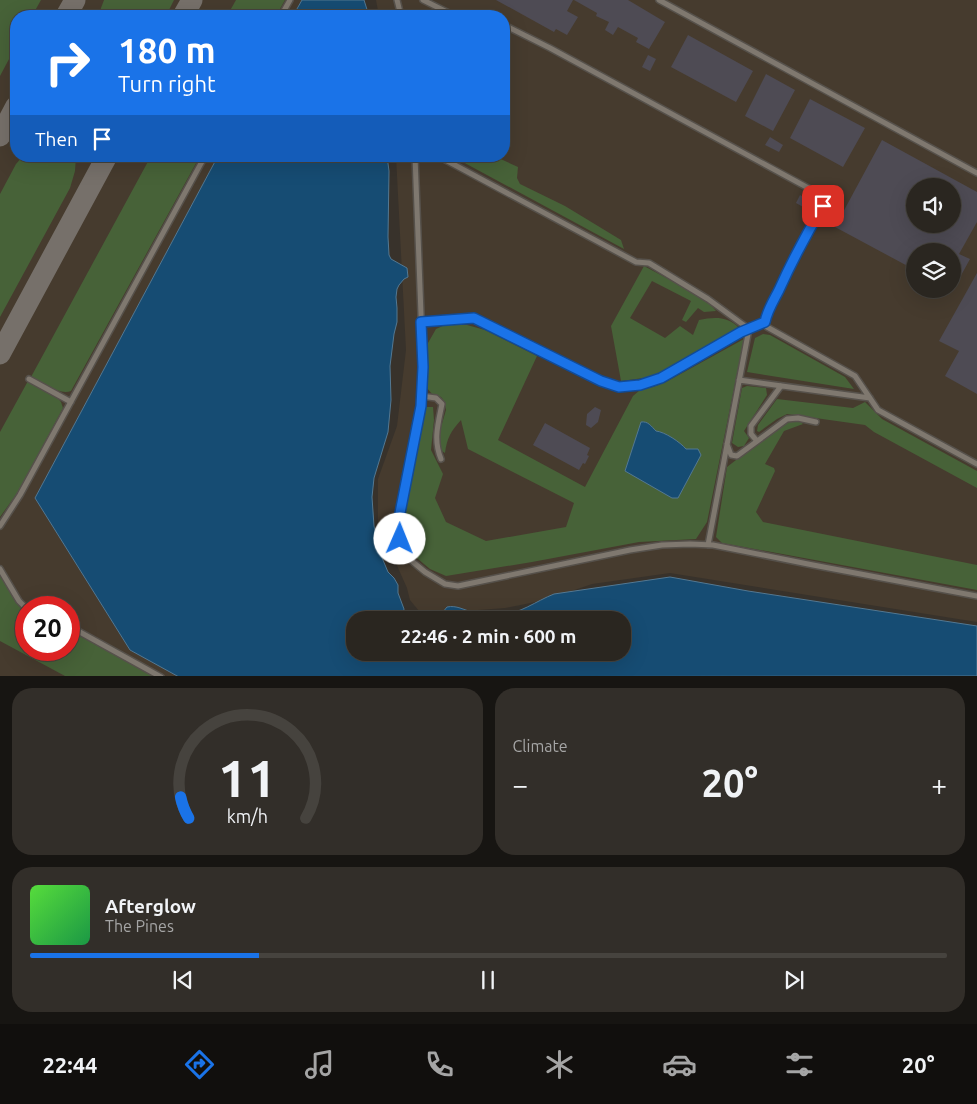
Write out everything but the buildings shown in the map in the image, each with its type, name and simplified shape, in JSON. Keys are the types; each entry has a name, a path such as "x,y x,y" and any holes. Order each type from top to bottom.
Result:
{"lane":[{"path":"423,0 444,10"},
{"path":"658,0 977,172"},
{"path":"510,28 823,196 823,206 806,235 766,316 765,322 767,327 855,376 878,410 977,464"},
{"path":"0,526 20,495 202,162"},
{"path":"415,162 423,367 421,406 399,518 400,539 404,549 413,562 425,572 446,584 458,586 630,550 662,545 690,544 708,545 977,596"},
{"path":"449,162 636,262 649,263 708,299 749,329"},
{"path":"421,322 474,318 601,381 619,387 640,385 661,378 741,332 765,322"},
{"path":"708,545 749,329"},
{"path":"29,379 71,402"},
{"path":"739,380 870,398"},
{"path":"758,441 751,434 751,426 780,386"},
{"path":"421,396 436,398 442,404 436,437 441,460"},
{"path":"727,443 731,456 738,456 787,419 798,418 816,422"},
{"path":"0,569 16,596"},
{"path":"80,632 161,676"}],"shaded area":[{"path":"0,0 302,0 296,10 10,10 10,162 215,162 35,498 130,650 179,676 0,676"},
{"path":"376,0 977,0 977,622 670,573 592,584 545,600 505,608 465,611 419,611 410,600 407,588 378,523 378,479 397,426 406,350 396,162 510,162 510,10 378,10"}],"green space":[{"path":"0,0 41,0 35,10 10,10 10,57 0,76"},
{"path":"104,0 174,0 169,10 100,10"},
{"path":"236,0 285,0 279,10 230,10"},
{"path":"18,162 76,162 70,188 0,317 0,194"},
{"path":"148,162 197,162 71,391 62,392 56,390 31,377"},
{"path":"462,162 507,162 518,167 517,178 520,184 565,206 621,240 624,249"},
{"path":"644,266 706,299 716,311 704,312 698,308 686,322 682,320 691,301 652,281 630,318 665,338 680,326 693,335 699,320 705,319 725,319 739,328 674,366 651,377 621,381 611,326"},
{"path":"445,325 467,325 485,330 537,356 498,440 585,487 633,396 640,390 666,382 744,339 707,522 696,539 639,542 446,576 430,569 412,554 405,536 403,518 426,407 433,407 434,420 431,450 443,474 435,498 446,522 486,541 566,527 574,503 468,449 461,420 450,435 445,453 440,450 441,427 446,410 441,397 432,394 427,388 428,343 436,329"},
{"path":"763,334 770,335 845,377 854,389 747,372 755,338"},
{"path":"28,381 57,397 63,408 18,492 0,517 0,432"},
{"path":"747,386 766,388 767,395 744,431 749,438 744,446 738,447 732,443 742,388"},
{"path":"777,399 853,408 865,402 882,419 977,471 977,488 874,432 865,425 787,414 759,432 757,431 758,425"},
{"path":"800,421 803,424 784,431 765,464 774,468 775,471 756,512 763,522 977,565 977,590 722,543 716,537 727,467 785,422"},
{"path":"0,576 15,598 15,649 0,641"},
{"path":"80,636 154,676 65,676 37,661 80,661"}],"water":[{"path":"302,0 364,0 367,10 296,10"},
{"path":"215,162 388,162 389,255 391,259 407,268 408,277 404,279 397,289 397,322 390,366 391,400 388,432 374,478 372,497 374,526 380,553 388,572 398,585 398,593 404,609 404,611 346,611 346,661 631,661 631,611 518,611 554,594 670,577 748,591 977,626 977,676 177,676 130,650 35,498"},
{"path":"641,422 648,423 656,431 664,433 686,449 698,449 701,455 678,498 672,498 625,471"},
{"path":"447,607 457,607 469,611 444,611"}],"taxiway":[{"path":"69,10 75,0"},
{"path":"186,10 192,0"},
{"path":"0,136 10,117"},
{"path":"0,354 104,162"}],"route":[{"path":"400,539 399,518 421,406 423,367 421,322 474,318 601,381 619,387 640,385 661,378 741,332 765,322 782,282 823,206"}]}
